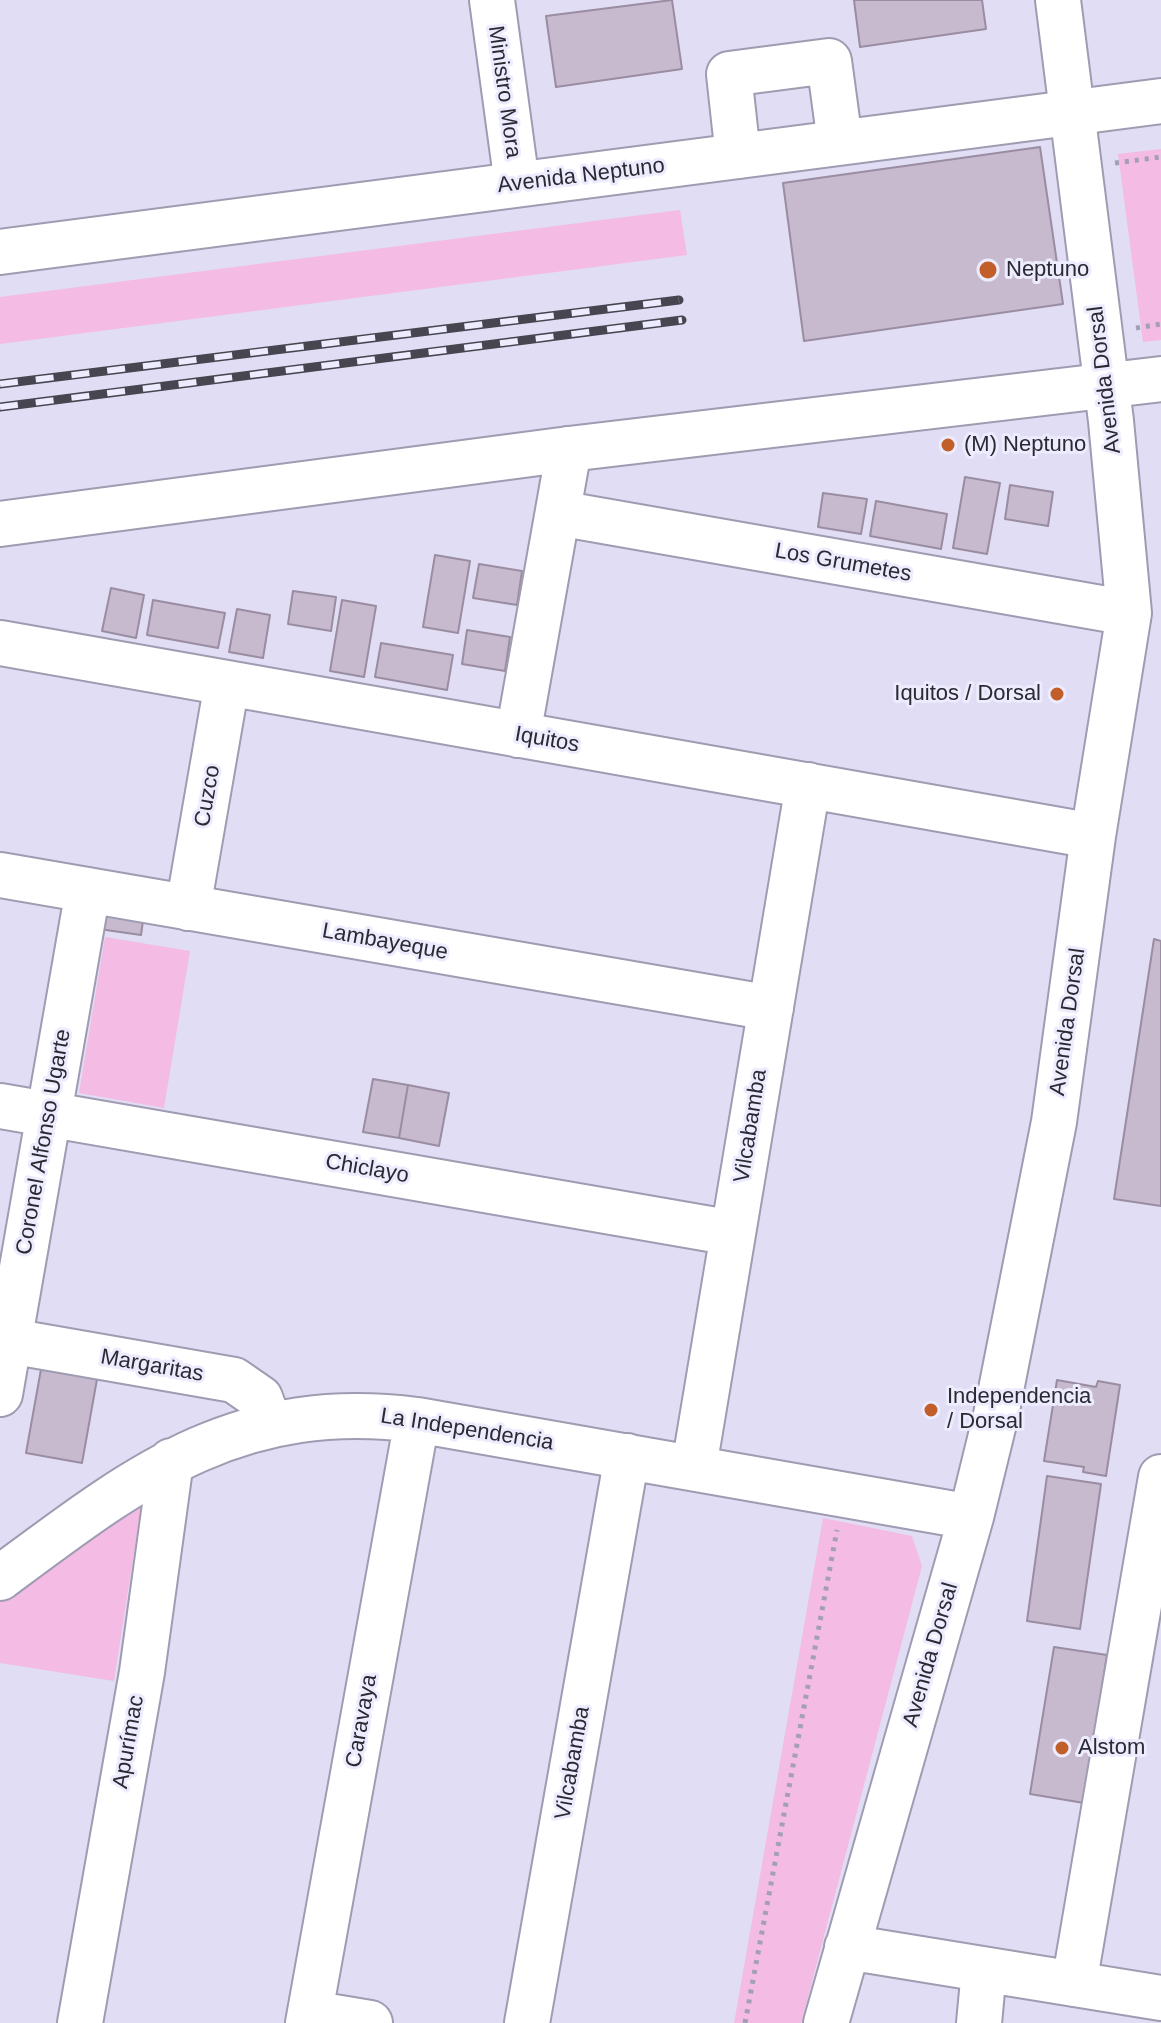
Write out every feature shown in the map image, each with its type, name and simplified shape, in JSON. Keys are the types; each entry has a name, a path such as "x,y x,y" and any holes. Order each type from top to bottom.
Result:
{"street":[{"name":"Ministro Mora","path":"492,0 517,184"},
{"name":"Avenida Dorsal","path":"837,2021 847,1947 971,1517 996,1415 1054,1122 1093,836 1129,613 1106,385 1058,0"},
{"path":"738,156 729,74 743,72 829,61 840,142"},
{"name":"Avenida Neptuno","path":"0,252 1161,101"},
{"path":"0,524 569,449 1161,379"},
{"path":"518,735 569,449"},
{"name":"Los Grumetes","path":"558,513 1129,613"},
{"name":"Iquitos","path":"0,643 1093,836"},
{"name":"Cuzco","path":"188,908 227,683"},
{"name":"Vilcabamba","path":"694,1467 808,785"},
{"name":"Lambayeque","path":"0,875 771,1008"},
{"name":"Coronel Alfonso Ugarte","path":"3,1372 88,890"},
{"name":"Chiclayo","path":"0,1106 733,1233"},
{"name":"Margaritas","path":"3,1372 234,1380 260,1398 270,1425"},
{"name":"La Independencia","path":"0,1578 91,1508 171,1461 270,1425 350,1414 417,1420 971,1517"},
{"name":"Caravaya","path":"309,2018 417,1420"},
{"name":"Vilcabamba","path":"527,2023 627,1456"},
{"name":"Apurímac","path":"80,2023 142,1672 171,1461"},
{"path":"1074,1984 1161,1477"},
{"path":"847,1947 1161,1998"},
{"path":"979,2023 984,1970"},
{"path":"309,2018 370,2023"}],"path":[{"path":"745,2023 844,1493"}],"shaded area":[{"path":"1161,149 1161,340 1143,342 1118,154"},
{"path":"680,210 687,255 0,344 0,297"},
{"path":"105,937 190,951 164,1108 79,1093"},
{"path":"143,1494 114,1681 0,1663 0,1598"},
{"path":"823,1518 912,1536 922,1566 801,2023 734,2023"}],"building":[{"path":"672,0 682,69 556,87 546,16"},
{"path":"854,0 982,0 986,29 860,47"},
{"path":"1040,147 1063,304 804,341 783,183"},
{"path":"965,477 1000,483 987,554 953,548"},
{"path":"1010,485 1053,492 1048,526 1005,519"},
{"path":"823,493 867,499 861,534 818,527"},
{"path":"876,501 947,514 941,549 870,536"},
{"path":"435,555 470,561 458,633 423,627"},
{"path":"479,564 522,571 517,605 473,598"},
{"path":"111,588 144,595 136,638 102,631"},
{"path":"293,591 336,597 331,631 288,624"},
{"path":"153,600 225,613 218,648 147,635"},
{"path":"342,600 376,606 364,677 330,671"},
{"path":"237,609 270,615 263,658 229,652"},
{"path":"467,630 510,637 505,671 462,664"},
{"path":"381,643 453,655 447,690 375,677"},
{"path":"101,908 144,914 141,935 99,929"},
{"path":"1154,939 1161,941 1161,1206 1114,1199"},
{"path":"373,1079 408,1085 399,1138 363,1132"},
{"path":"408,1085 449,1093 439,1146 399,1138"},
{"path":"43,1358 99,1368 82,1463 26,1453"},
{"path":"1057,1380 1096,1387 1098,1381 1120,1385 1106,1476 1083,1472 1084,1467 1044,1461"},
{"path":"1047,1476 1101,1484 1080,1629 1027,1621"},
{"path":"1054,1647 1107,1655 1084,1803 1030,1794"}],"railway":[{"path":"0,384 679,300"},
{"path":"0,407 682,320"}],"place":[{"name":"Neptuno","path":"988,270"},
{"name":"(M) Neptuno","path":"948,445"},
{"name":"Iquitos / Dorsal","path":"1057,694"},
{"name":"Independencia / Dorsal","path":"931,1410"},
{"name":"Alstom","path":"1062,1748"}]}
